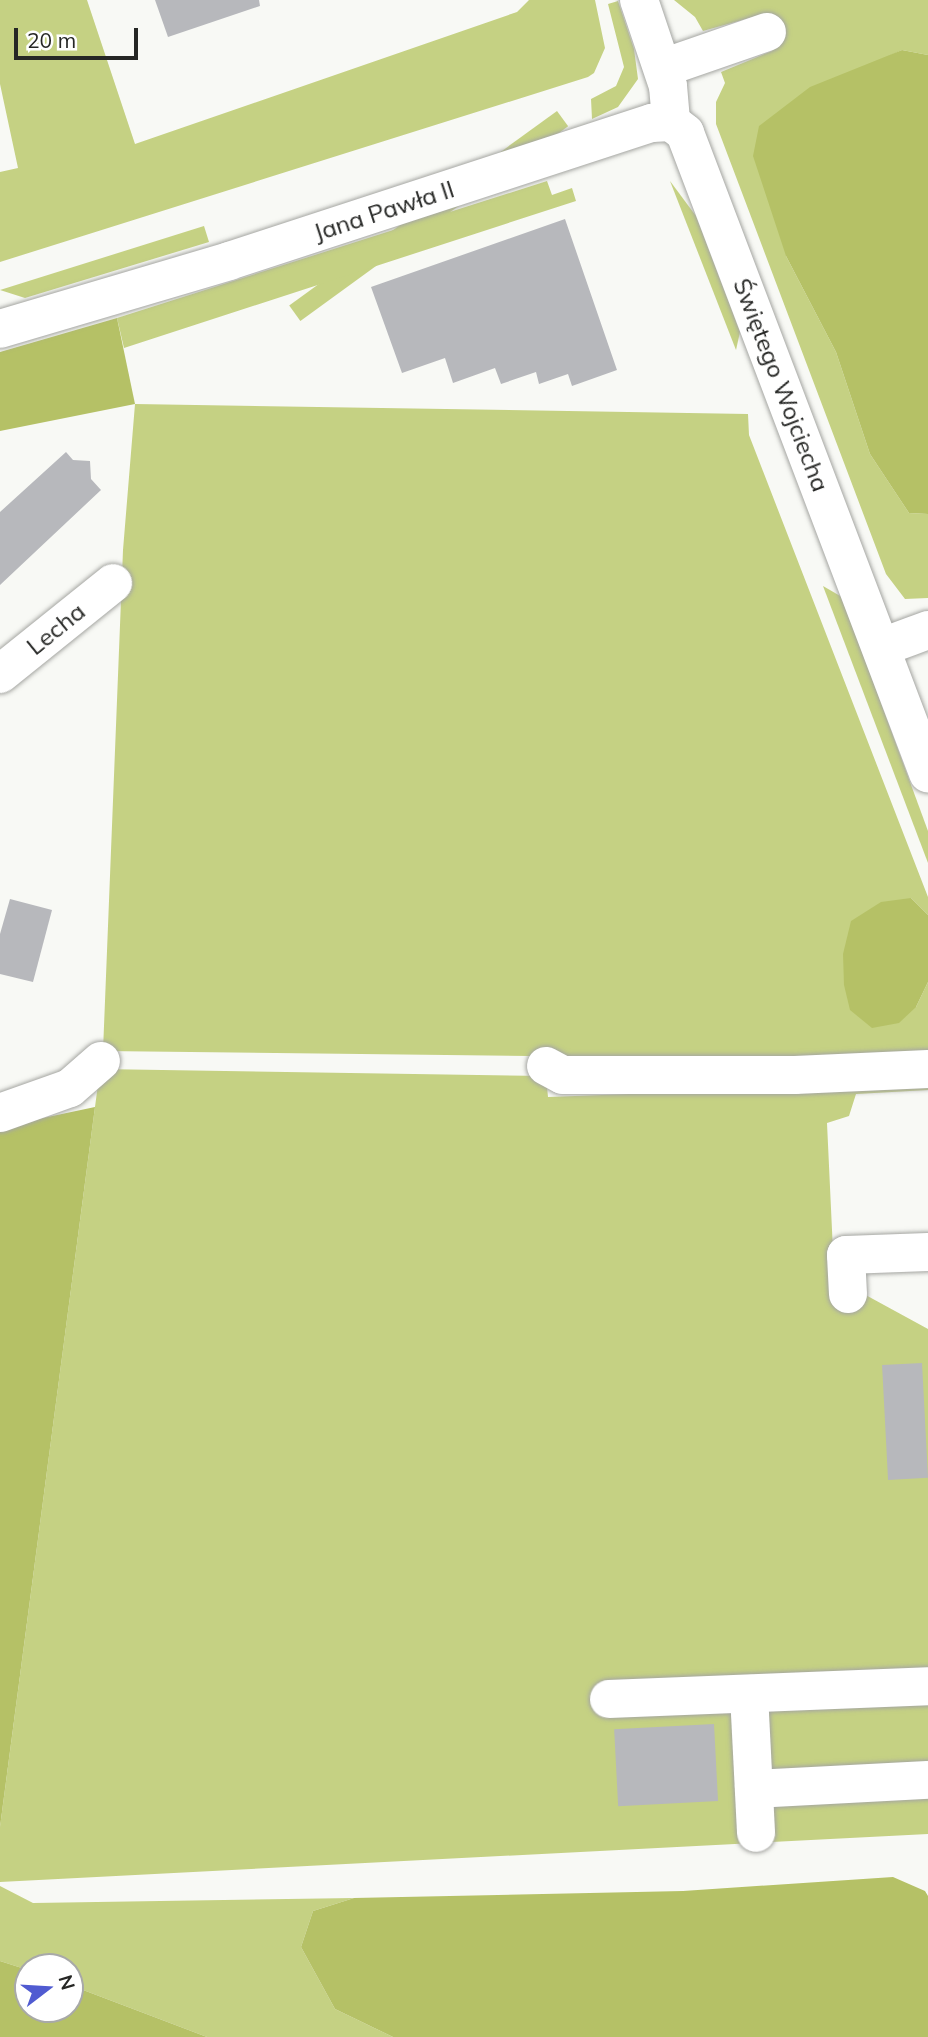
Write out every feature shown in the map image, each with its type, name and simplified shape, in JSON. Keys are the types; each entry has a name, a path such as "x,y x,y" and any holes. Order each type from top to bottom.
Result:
{"street":[{"name":"Świętego Wojciecha","path":"639,0 663,68 671,122 685,133 928,773"},
{"path":"663,68 767,32"},
{"name":"Jana Pawła II","path":"0,329 97,301 652,122 671,122"},
{"name":"Lecha","path":"0,674 113,583"},
{"path":"882,646 928,631"},
{"path":"0,1113 70,1088 101,1061"},
{"path":"546,1066 563,1075 795,1075 928,1069"},
{"path":"848,1294 846,1255 928,1252"},
{"path":"610,1699 928,1686"},
{"path":"749,1694 756,1833"},
{"path":"754,1789 928,1780"}],"green space":[{"path":"0,0 87,0 135,144 517,12 529,0 595,0 605,48 594,73 588,77 0,262 0,172 18,168 0,84"},
{"path":"674,0 928,0 928,55 902,50 874,63 786,256 836,352 870,454 909,513 928,514 928,598 905,599 886,574 716,124 716,102 725,83 721,72 772,51 760,15 703,31 695,17"},
{"path":"618,1 634,49 638,79 618,107 592,119 591,99 616,86 624,67 608,4"},
{"path":"902,50 928,55 928,514 909,513 870,454 836,352 786,256 753,156 759,126 810,87"},
{"path":"557,111 568,126 300,321 289,306"},
{"path":"547,181 552,195 572,188 576,201 124,348 117,318"},
{"path":"670,181 696,216 740,332 736,350"},
{"path":"204,226 209,242 25,298 0,290"},
{"path":"117,318 135,404 0,431 0,352"},
{"path":"135,404 748,414 749,435 928,897 928,915 911,898 916,1007 928,982 928,1052 789,1059 103,1051 123,550"},
{"path":"823,586 842,597 928,831 928,863"},
{"path":"911,898 928,915 928,982 916,1007 899,1023 872,1028 850,1010 844,985 843,954 851,921 881,902"},
{"path":"100,1069 546,1076 548,1097 928,1083 928,1090 856,1094 849,1116 827,1123 835,1294 862,1293 928,1329 928,1834 0,1882 0,1827"},
{"path":"95,1107 0,1827 0,1127"},
{"path":"893,1877 925,1891 928,1896 928,2037 393,2037 335,2009 301,1947 313,1911 354,1898 683,1891"},
{"path":"0,1886 33,1903 354,1898 313,1911 301,1947 335,2009 393,2037 207,2037 84,1990 84,1953 14,1953 14,1966 0,1961"},
{"path":"0,1961 14,1966 14,2023 84,2023 84,1990 207,2037 0,2037"}],"building":[{"path":"155,0 259,0 260,6 168,37"},
{"path":"565,219 617,370 572,386 568,374 539,384 536,372 501,384 495,368 453,383 445,358 402,373 371,287"},
{"path":"66,452 73,460 90,461 91,479 101,490 0,585 0,512"},
{"path":"10,899 52,910 33,982 0,974 0,934"},
{"path":"922,1363 928,1478 888,1480 882,1365"},
{"path":"714,1724 718,1801 618,1806 614,1729"}]}
